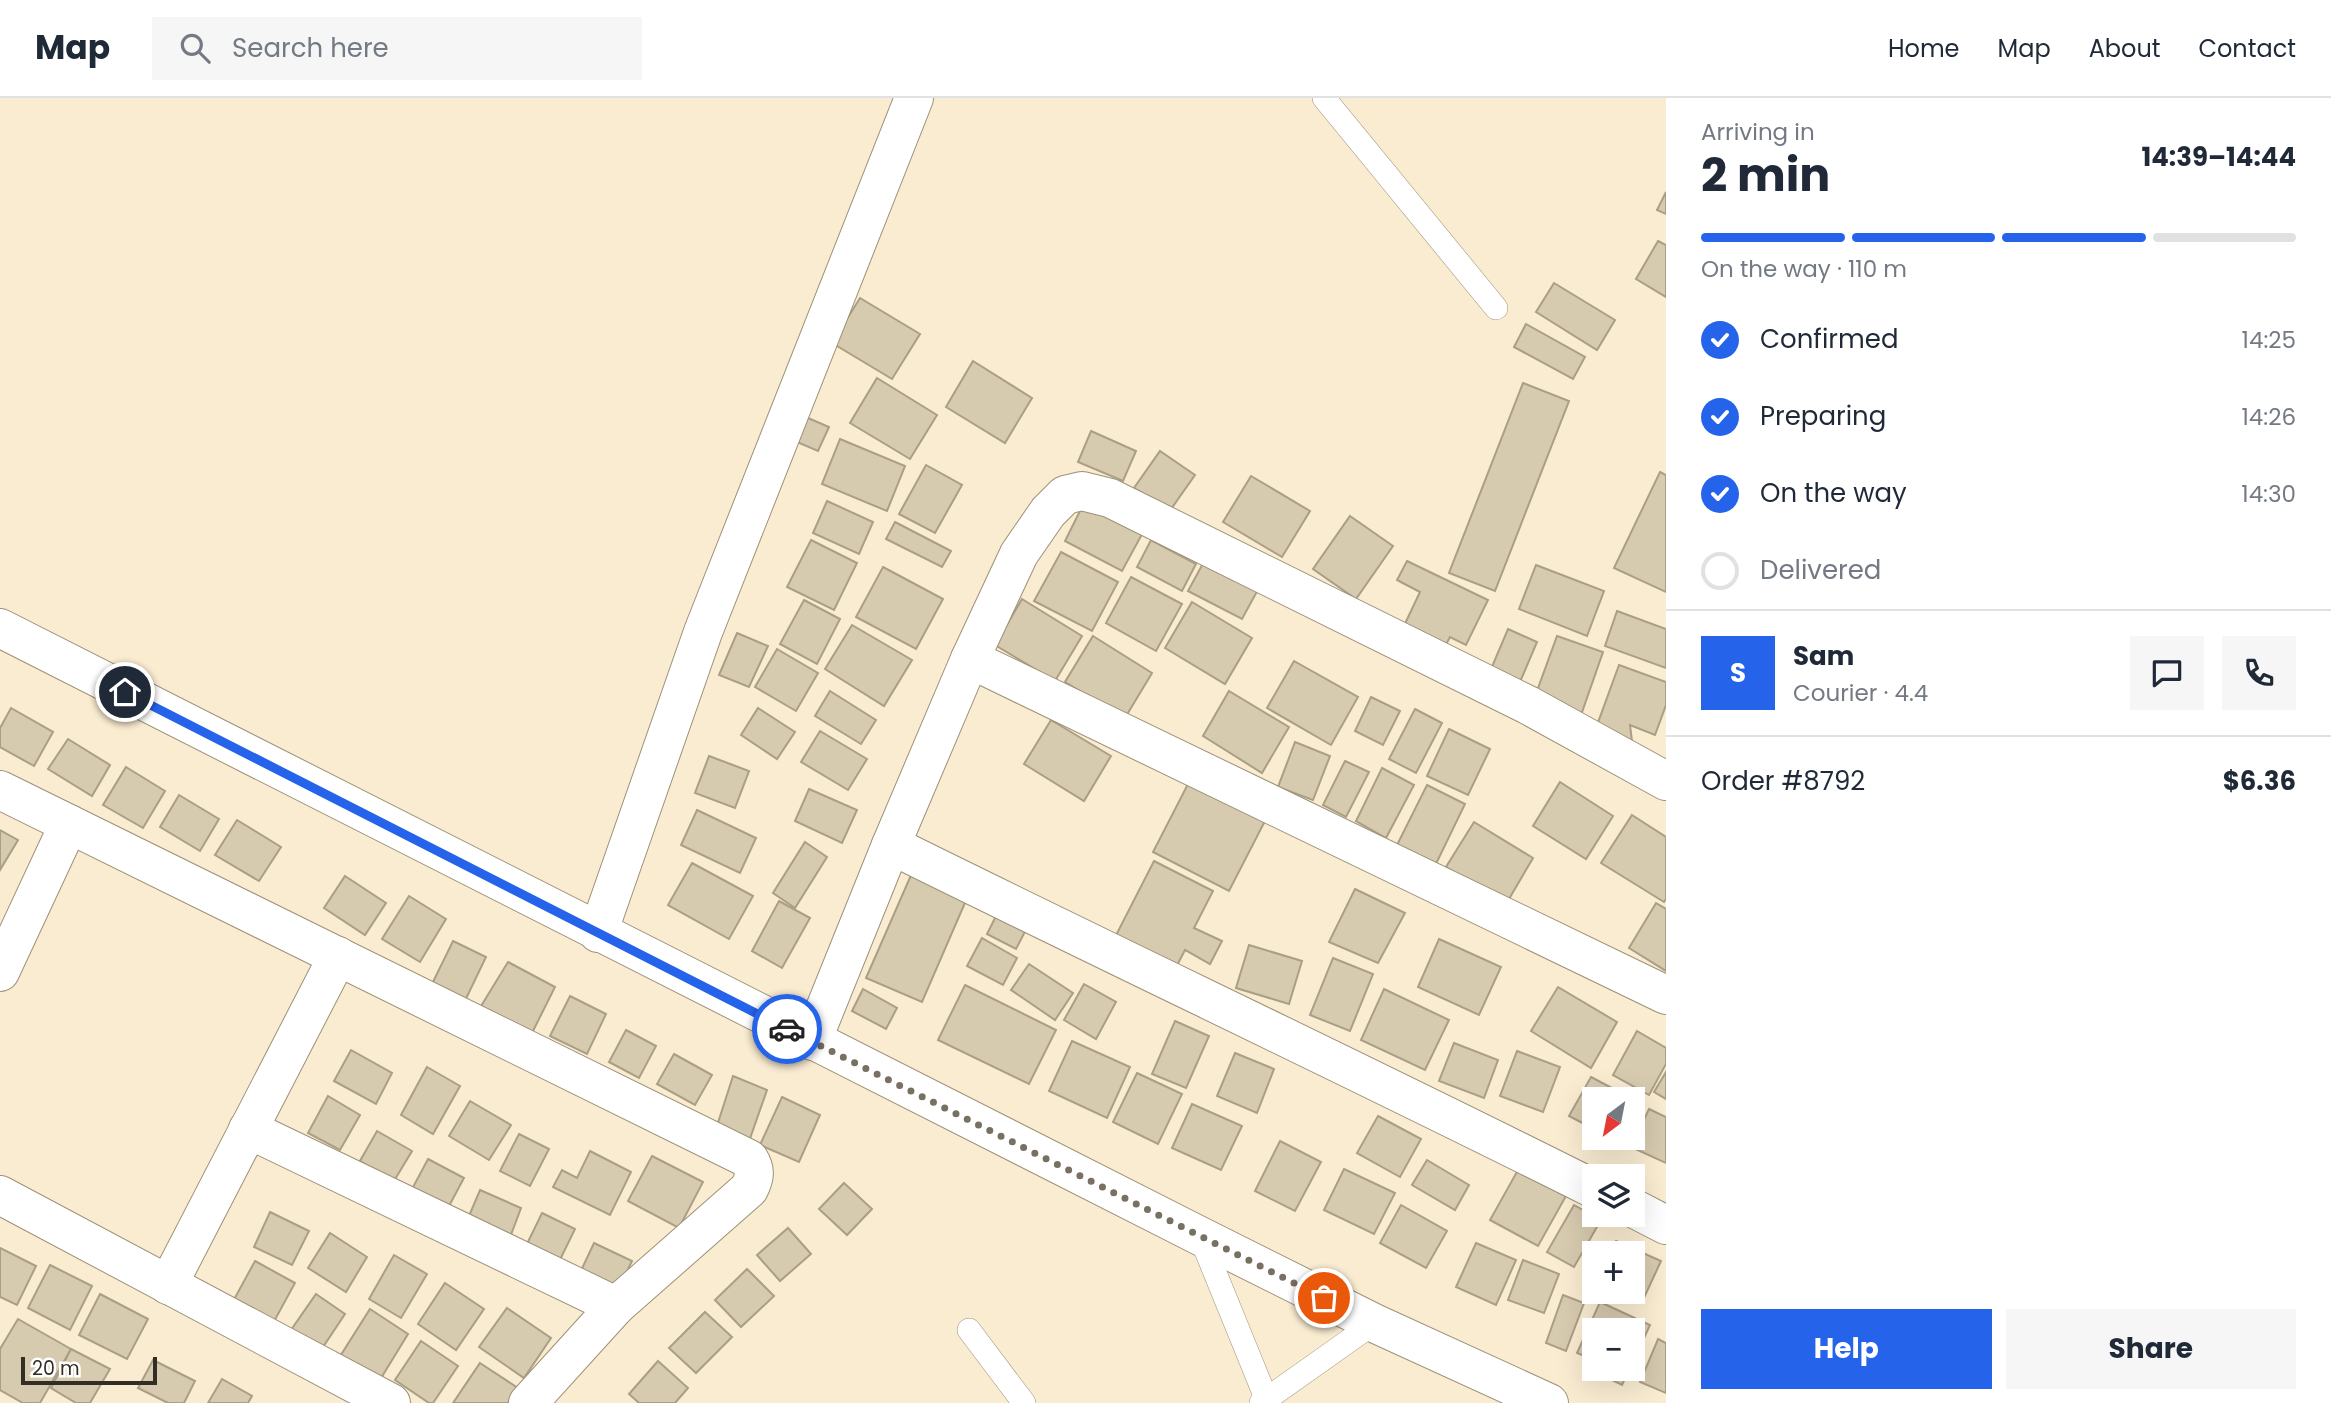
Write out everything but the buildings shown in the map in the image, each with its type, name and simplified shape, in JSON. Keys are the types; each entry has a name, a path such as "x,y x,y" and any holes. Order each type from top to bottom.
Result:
{"street":[{"path":"598,933 703,632 914,98"},
{"path":"812,1041 970,659 1019,554 1048,512 1065,495 1082,491 1110,498 1528,705 1666,781"},
{"path":"0,628 598,933 1374,1323 1506,1394 1549,1403"},
{"path":"970,659 1666,995"},
{"path":"0,790 749,1159 755,1174 749,1189 616,1306 528,1403"},
{"path":"0,972 69,824"},
{"path":"891,845 1582,1183"},
{"path":"168,1285 338,956"},
{"path":"248,1129 616,1306"},
{"path":"0,1195 391,1403"},
{"path":"1645,1214 1666,1225"}],"lane":[{"path":"1324,98 1496,308"},
{"path":"1200,1236 1263,1400 1374,1323"},
{"path":"969,1330 1024,1403"}],"way so far":[{"path":"787,1029 1324,1298"}],"route":[{"path":"125,692 787,1029"}]}
